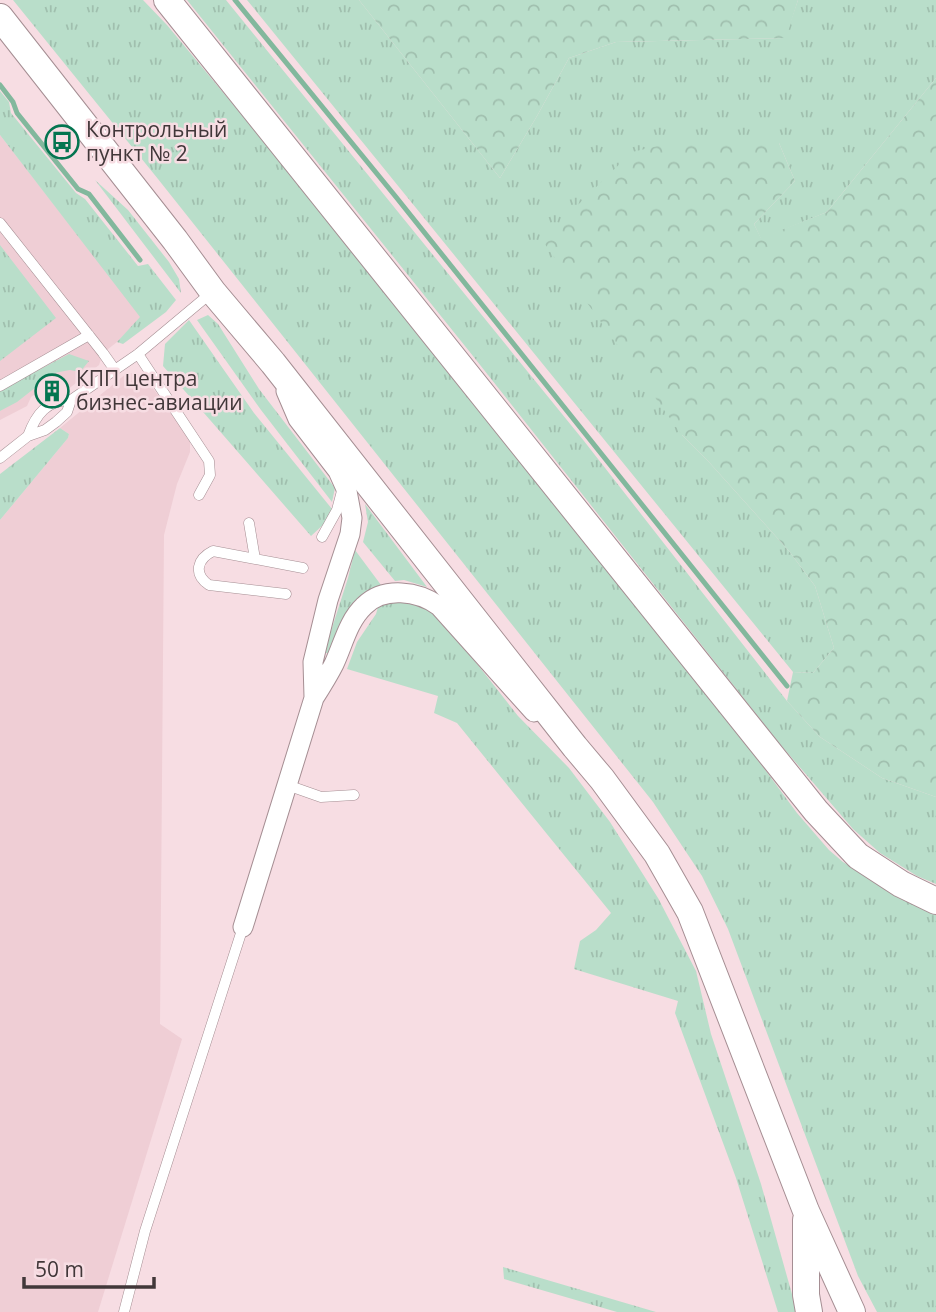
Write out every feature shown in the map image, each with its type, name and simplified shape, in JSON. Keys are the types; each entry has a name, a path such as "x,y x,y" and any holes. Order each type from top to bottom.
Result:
{"main road":[{"path":"167,0 816,811 858,856 901,884 936,901"},
{"path":"0,11 7,26 213,292 274,363 602,779 657,854 690,912 806,1211 852,1312"},
{"path":"806,1211 806,1295 809,1312"}],"street":[{"path":"243,928 314,698 328,600 350,534 352,517 350,502 338,471 298,419 274,363"},
{"path":"317,663 371,600 399,592 423,597 439,606 541,720 575,747"}],"lane":[{"path":"0,223 115,370"},
{"path":"29,436 34,420 46,408 60,400 71,400 115,370 213,292"},
{"path":"0,386 89,335"},
{"path":"138,354 209,461 210,474 199,495"},
{"path":"0,458 29,436 56,422 67,412 71,400"},
{"path":"322,537 337,510 344,484"},
{"path":"249,523 256,559"},
{"path":"286,594 209,585 202,581 200,562 213,551 303,568"},
{"path":"287,785 321,797 354,795"},
{"path":"124,1312 145,1231 243,928"}],"shaded area":[{"path":"0,135 141,317 103,353 99,365 67,390 56,378 31,397 27,406 0,420"},
{"path":"127,373 139,374 146,379 190,438 190,452 177,484 164,535 160,1024 182,1039 98,1312 0,1312 0,520 68,438 69,434 60,428"}],"green space":[{"path":"13,0 143,0 246,120 829,850 843,862 889,890 936,914 936,1312 877,1312 858,1276 728,929 702,876 653,802"},
{"path":"187,0 226,0 584,441 787,701 820,737 882,778 936,797 936,884 917,876 880,853 853,829 779,743"},
{"path":"247,0 359,0 500,178 569,58 616,42 785,38 798,0 936,0 936,78 827,212 761,239 754,224 795,181 779,143 682,435 789,551 815,586 834,648 813,673 793,672"},
{"path":"359,0 798,0 786,38 616,42 569,58 500,178"},
{"path":"936,78 936,797 882,778 820,737 787,701 793,672 813,673 834,648 815,586 789,551 682,435 542,240 632,152 692,138 779,143 795,181 754,224 761,238 827,212"},
{"path":"0,91 9,102 11,113 76,193 85,199 138,266 148,264 176,300 166,312 123,344 117,342 140,317 0,135"},
{"path":"95,180 128,210 169,262 179,279 181,293"},
{"path":"0,245 56,318 0,361"},
{"path":"208,315 218,324 259,389 335,488 332,502 261,410 197,320"},
{"path":"189,320 254,413 332,509 324,524 311,536 163,366 165,344"},
{"path":"69,354 89,361 80,372 70,370 54,373 17,402 0,411 0,390"},
{"path":"60,428 69,434 68,438 0,520 0,474"},
{"path":"365,504 427,587 404,580 395,581 363,542 368,522"},
{"path":"355,550 381,585 354,602 343,620 330,653 324,653 348,578"},
{"path":"395,599 416,602 441,618 518,716 569,768 610,822 658,898 696,971 711,1034 761,1184 797,1312 778,1312 736,1178 675,1013 678,1001 574,969 580,941 596,930 611,913 457,723 434,713 438,696 347,669 357,642 378,607"},
{"path":"503,1267 656,1312 617,1312 504,1279"}],"waterway":[{"path":"235,0 787,686"},
{"path":"0,85 13,102 17,113 78,189 89,194 140,260"}],"place":[{"name":"Контрольный пункт № 2","path":"62,142"},
{"name":"КПП центра бизнес-авиации","path":"52,391"}]}
